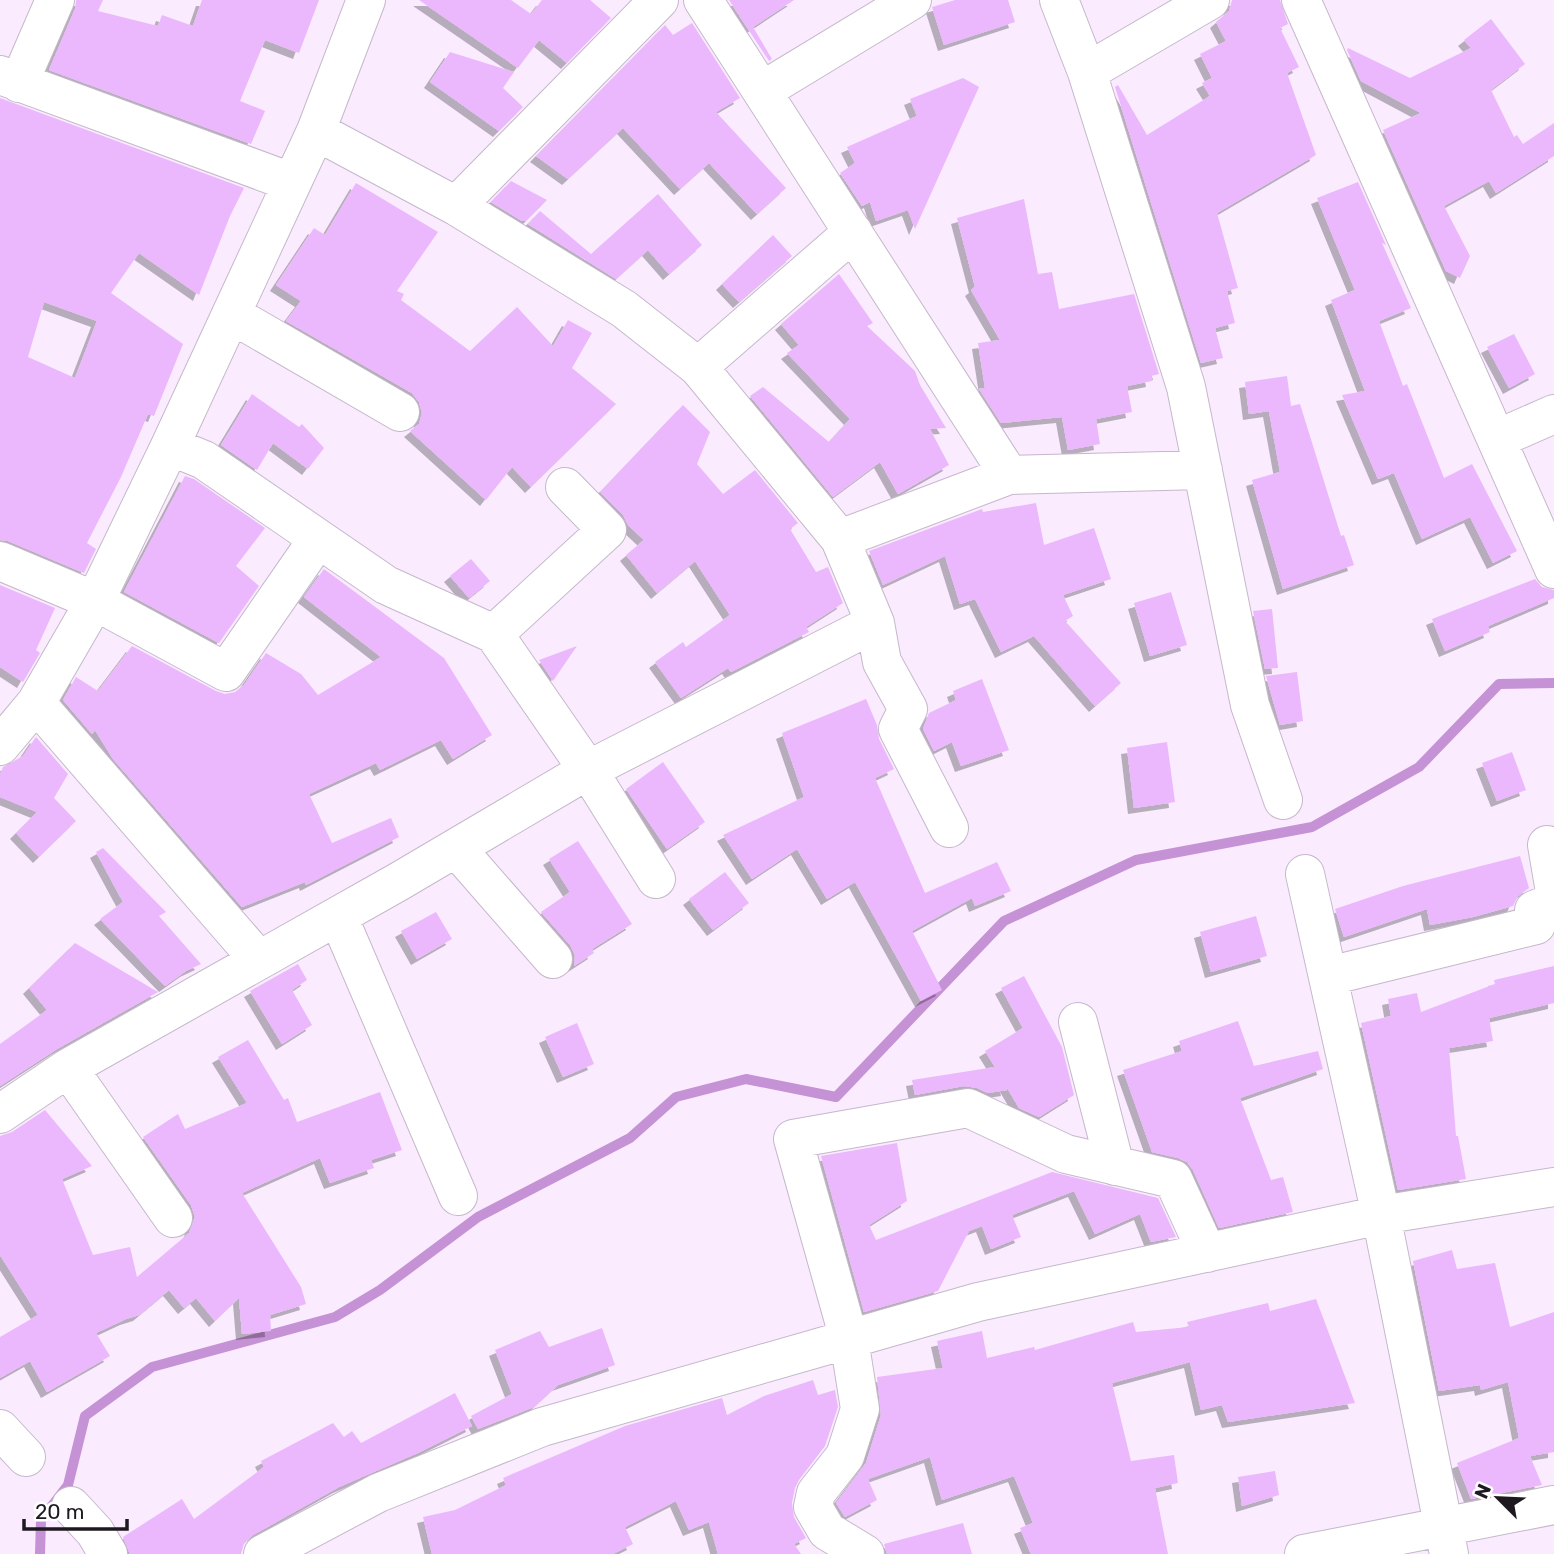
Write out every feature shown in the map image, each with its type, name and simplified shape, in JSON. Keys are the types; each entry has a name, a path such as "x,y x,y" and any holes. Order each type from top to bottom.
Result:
{"street":[{"path":"55,0 10,79 291,182"},
{"path":"0,746 36,703 95,601 316,131 366,0"},
{"path":"456,206 659,0"},
{"path":"703,0 1009,475"},
{"path":"762,91 912,0"},
{"path":"1059,0 1087,72 1186,387 1250,705 1283,800"},
{"path":"1087,72 1210,0"},
{"path":"1301,0 1554,569"},
{"path":"316,131 456,206 624,309 698,367 839,539 875,623 882,662 908,709 898,729 949,828"},
{"path":"698,367 853,232"},
{"path":"231,314 400,412"},
{"path":"1497,439 1554,414"},
{"path":"170,446 204,460 386,584 494,634 588,770 656,879"},
{"path":"839,539 1009,475 1203,470"},
{"path":"494,634 607,530 565,487"},
{"path":"0,561 95,601 226,672 318,539"},
{"path":"0,1114 68,1068 338,916 588,770 875,623"},
{"path":"36,703 258,959"},
{"path":"1547,845 1554,886"},
{"path":"456,848 553,959"},
{"path":"1306,874 1381,1215 1446,1541"},
{"path":"1328,976 1536,925 1534,910 1554,902"},
{"path":"338,916 458,1196"},
{"path":"1078,1022 1115,1166"},
{"path":"68,1068 173,1218"},
{"path":"865,1554 827,1531 813,1507 817,1493 845,1456 860,1409 849,1339 793,1139 968,1108 1066,1154 1173,1179 1207,1253"},
{"path":"262,1554 377,1493 542,1427 978,1302 1381,1215 1554,1187"},
{"path":"0,1429 26,1457"},
{"path":"1304,1554 1446,1541 1554,1505"},
{"path":"71,1506 95,1532 108,1554"}],"building":[{"path":"76,0 103,0 98,11 158,26 162,15 193,26 202,0 319,0 299,53 265,40 240,101 265,111 251,144 49,70 75,9"},
{"path":"419,0 511,0 531,14 542,0 590,0 611,18 567,63 539,40 518,68"},
{"path":"729,0 794,0 753,27 772,59 769,61"},
{"path":"955,0 1008,0 1015,22 944,45 932,7"},
{"path":"1232,0 1280,0 1288,24 1280,28 1299,67 1287,73 1316,155 1217,213 1238,288 1227,291 1235,323 1215,328 1223,358 1201,363 1115,87 1118,85 1147,135 1210,96 1202,83 1212,78 1200,54 1226,41 1216,22 1229,11"},
{"path":"1491,19 1525,64 1491,90 1514,137 1517,135 1523,144 1554,123 1554,156 1496,193 1489,181 1444,206 1470,256 1460,278 1446,271 1383,130 1421,113 1361,81 1347,50 1348,48 1410,78 1471,48 1464,40"},
{"path":"692,23 740,98 716,112 786,188 757,214 709,163 680,189 623,128 568,179 536,156 665,25 673,35"},
{"path":"450,52 514,72 503,88 523,107 499,131 430,82"},
{"path":"963,78 979,87 915,229 908,210 876,221 870,202 862,206 840,173 855,163 847,147 917,116 910,99"},
{"path":"0,98 244,188 199,295 139,253 111,293 183,344 154,416 148,414 121,477 87,543 96,549 84,573 0,540","holes":["44,302 97,321 75,378 28,357"]},
{"path":"511,181 547,200 526,221 491,202"},
{"path":"1358,182 1411,308 1379,321 1403,386 1407,384 1444,478 1472,464 1517,551 1493,563 1470,517 1422,539 1394,473 1378,479 1342,395 1365,391 1331,300 1355,290 1317,198"},
{"path":"356,183 438,232 397,291 404,294 401,300 470,351 517,307 553,346 568,320 592,333 572,368 616,404 531,487 512,467 486,500 410,431 419,424 422,413 419,402 412,393 286,321 301,301 276,285 314,228 325,235"},
{"path":"658,194 702,245 669,274 648,250 616,279 528,224 540,211 591,254"},
{"path":"1024,199 1038,274 1052,272 1059,309 1134,294 1159,374 1151,376 1152,381 1127,386 1132,412 1096,419 1100,444 1068,450 1062,417 1001,423 979,389 985,388 978,343 1000,340 971,290 975,287 957,218"},
{"path":"773,235 792,256 739,302 722,284"},
{"path":"839,274 873,323 867,326 915,371 920,385 946,428 930,429 949,465 898,494 880,462 833,497 750,396 763,387 829,442 850,419 787,353 799,345 781,324"},
{"path":"1514,334 1535,374 1509,388 1487,347"},
{"path":"1287,376 1291,406 1300,404 1341,536 1344,535 1354,565 1283,589 1252,480 1280,472 1269,411 1249,414 1245,382"},
{"path":"252,394 299,427 302,424 324,448 308,469 273,443 257,470 221,445"},
{"path":"683,405 710,432 697,464 723,494 755,470 798,523 790,529 816,572 828,567 843,603 806,627 809,632 731,672 728,668 681,698 655,662 683,642 686,647 730,615 695,561 657,593 626,555 644,540 600,492"},
{"path":"185,476 194,479 265,528 236,566 259,586 219,643 124,592"},
{"path":"1036,503 1044,545 1094,528 1111,579 1063,595 1073,616 1065,621 1121,683 1095,706 1034,636 1001,652 975,599 960,604 945,556 883,585 869,551 982,509 983,512"},
{"path":"471,559 490,581 469,598 450,576"},
{"path":"324,569 444,658 492,735 453,759 441,740 380,770 376,763 309,794 332,843 391,818 399,837 306,885 305,882 242,907 113,759 95,730 92,734 63,700 76,677 98,691 132,646 225,694 235,692 244,685 266,653 301,674 318,695 381,657 304,597"},
{"path":"1535,579 1542,587 1554,590 1554,598 1488,626 1490,632 1445,651 1432,619"},
{"path":"0,585 55,608 36,650 40,653 23,682 0,667"},
{"path":"1171,592 1187,645 1150,656 1134,603"},
{"path":"1272,609 1278,668 1265,669 1253,611"},
{"path":"577,646 553,681 539,660"},
{"path":"1297,672 1303,721 1280,725 1266,676"},
{"path":"982,679 1009,750 961,766 952,742 934,751 923,729 929,713 956,700 953,691"},
{"path":"866,699 877,725 879,739 894,769 875,778 925,893 997,862 1011,891 975,906 972,898 912,931 942,990 921,1001 855,882 827,899 797,849 752,879 723,835 804,797 782,733"},
{"path":"36,737 68,774 54,798 76,821 39,857 16,833 37,812 0,797 0,775 3,767 23,756"},
{"path":"1167,742 1175,802 1134,808 1127,748"},
{"path":"1512,752 1526,790 1497,801 1482,763"},
{"path":"663,762 705,822 667,849 626,789"},
{"path":"578,841 632,924 592,949 594,953 574,966 575,955 570,945 541,912 570,892 549,859"},
{"path":"103,848 166,912 159,916 201,964 165,986 100,919 123,902 96,852"},
{"path":"1520,856 1529,888 1518,896 1513,906 1430,925 1427,909 1344,937 1335,909 1403,886"},
{"path":"725,872 749,903 713,930 689,899"},
{"path":"436,912 452,939 417,959 401,931"},
{"path":"1256,916 1267,956 1211,972 1200,932"},
{"path":"75,943 158,992 57,1049 0,1086 0,1044 47,1010 29,988"},
{"path":"298,964 307,980 292,990 312,1025 282,1044 250,991"},
{"path":"1554,966 1554,1003 1489,1018 1493,1041 1449,1048 1456,1136 1466,1179 1398,1190 1361,1023 1391,1016 1388,999 1417,993 1421,1012 1495,984 1494,980"},
{"path":"1024,976 1062,1047 1074,1095 1039,1117 1019,1108 1006,1086 1007,1090 988,1093 964,1086 915,1095 912,1080 995,1067 985,1051 1023,1028 1001,988"},
{"path":"1238,1021 1254,1066 1318,1051 1323,1069 1240,1098 1271,1180 1283,1177 1293,1212 1219,1228 1187,1162 1152,1152 1123,1070 1182,1051 1179,1041"},
{"path":"577,1023 594,1064 563,1077 545,1037"},
{"path":"248,1040 284,1100 288,1098 297,1122 380,1092 402,1150 371,1160 374,1168 330,1183 320,1158 242,1193 301,1287 306,1304 270,1315 271,1331 242,1334 239,1298 215,1321 196,1298 184,1308 169,1290 139,1315 96,1333 110,1356 47,1392 30,1361 0,1378 0,1337 38,1315 0,1255 0,1136 12,1132 45,1110 92,1166 62,1179 93,1255 130,1247 137,1277 189,1233 195,1217 191,1205 143,1137 178,1114 185,1129 247,1103 218,1057"},
{"path":"897,1143 907,1201 869,1225 876,1240 1052,1172 1158,1198 1176,1237 1151,1242 1140,1214 1095,1234 1074,1191 1012,1215 1021,1237 991,1249 982,1226 969,1231 938,1291 864,1312 821,1156"},
{"path":"1452,1250 1457,1269 1495,1263 1510,1327 1554,1312 1554,1452 1530,1456 1542,1485 1471,1499 1457,1463 1519,1438 1508,1382 1481,1390 1480,1385 1439,1391 1413,1261"},
{"path":"1316,1299 1355,1403 1228,1422 1222,1405 1201,1410 1190,1362 1112,1383 1131,1461 1174,1455 1178,1483 1155,1488 1168,1554 1031,1554 1020,1528 1033,1523 1014,1476 942,1500 930,1457 868,1479 877,1500 845,1517 836,1503 866,1463 881,1415 877,1377 943,1368 937,1341 982,1331 987,1358 1034,1347 1035,1350 1133,1322 1136,1332 1189,1327 1187,1322 1268,1303 1270,1311"},
{"path":"602,1328 615,1365 558,1385 534,1407 478,1429 471,1416 512,1394 495,1350 540,1331 549,1347"},
{"path":"813,1380 818,1395 835,1390 838,1407 825,1446 795,1488 792,1503 794,1517 806,1538 794,1544 801,1554 718,1554 709,1522 689,1530 676,1501 625,1527 633,1544 613,1554 432,1554 423,1517 455,1510 506,1485 503,1478 625,1426 722,1398 727,1415 764,1396"},
{"path":"455,1393 472,1426 339,1487 253,1535 244,1543 241,1554 130,1554 123,1537 182,1499 194,1519 264,1467 261,1461 333,1423 344,1437 352,1431 361,1443"},
{"path":"1275,1471 1279,1495 1242,1506 1238,1477"},
{"path":"963,1523 972,1554 887,1554 884,1544"}],"waterway":[{"path":"40,1554 41,1520 68,1485 85,1416 152,1367 335,1317 380,1290 478,1217 630,1138 676,1097 746,1079 836,1097 1004,921 1136,860 1312,827 1419,767 1499,684 1554,683"}]}
